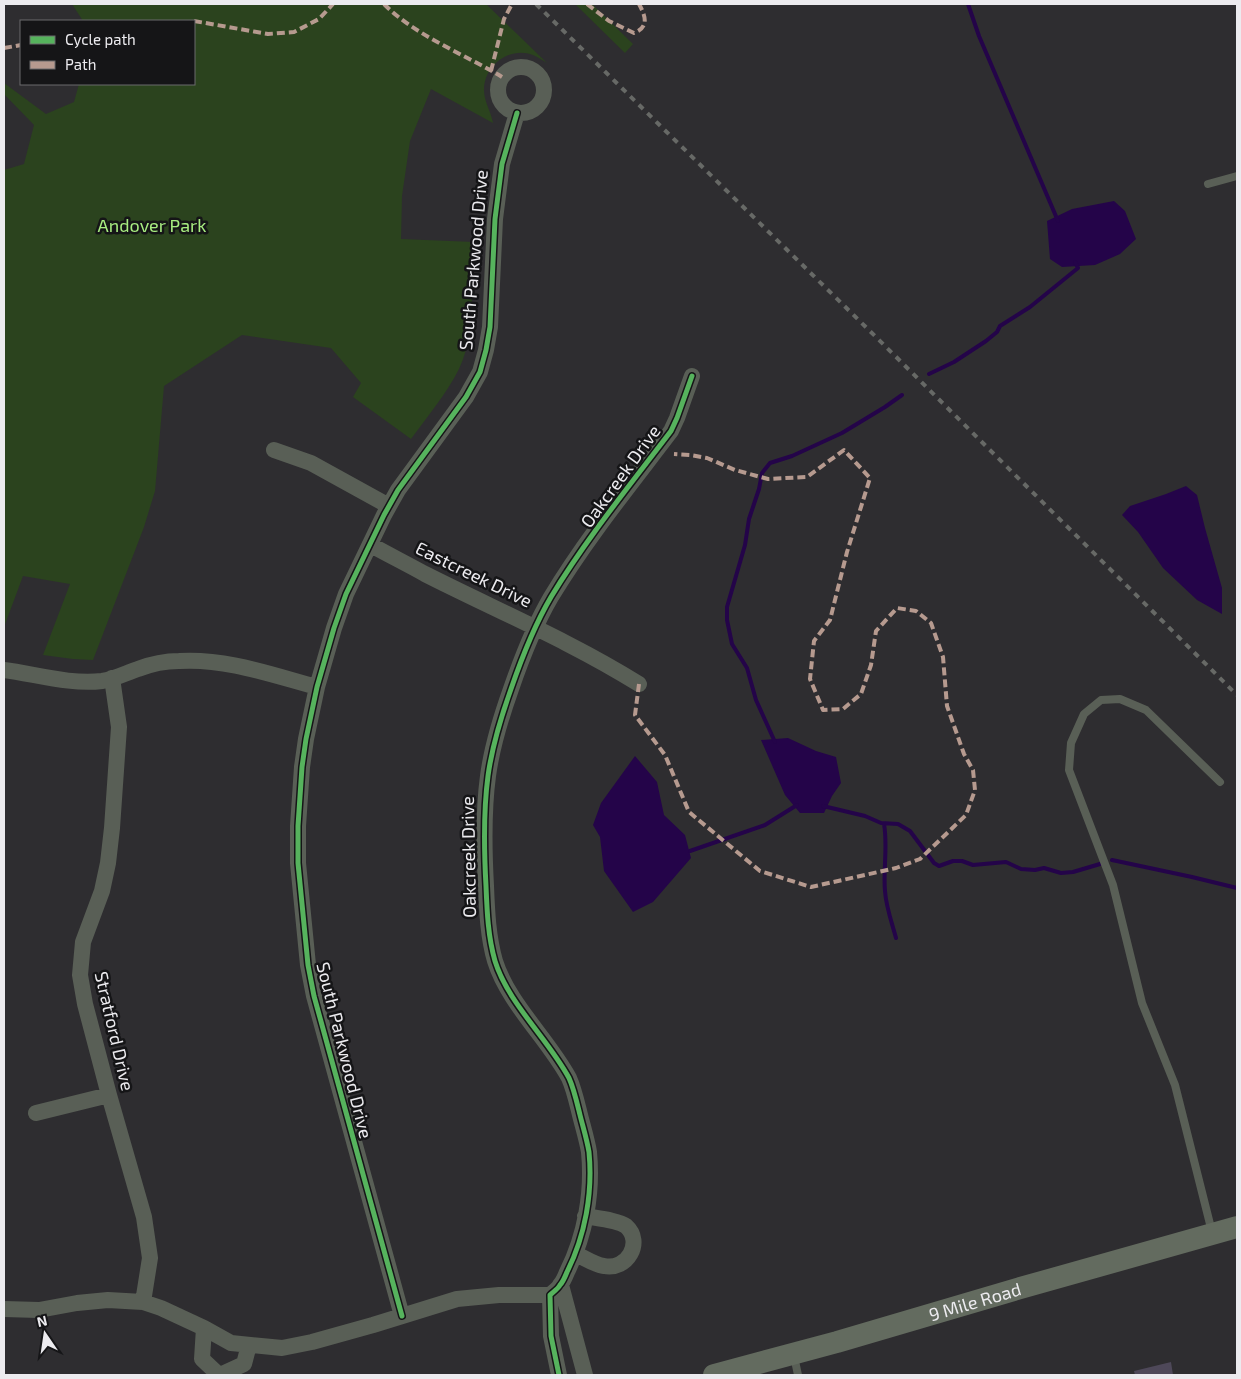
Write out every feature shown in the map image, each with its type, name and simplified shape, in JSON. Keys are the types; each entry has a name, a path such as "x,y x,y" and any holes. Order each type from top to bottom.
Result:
{"street":[{"name":"South Parkwood Drive","path":"402,1316 314,996 308,965 298,863 298,826 302,767 317,687 328,646 346,594 398,490 466,397 480,372 490,327 495,219 502,164 517,113"},
{"name":"Oakcreek Drive","path":"560,1375 551,1336 556,1290 576,1254 588,1205 590,1183 588,1150 577,1103 569,1080 542,1037 517,1004 502,978 496,962 489,929 484,851 488,776 502,713 523,653 550,598 671,430 692,376"},
{"path":"274,450 311,463 389,506"},
{"name":"Eastcreek Drive","path":"371,545 425,574 536,627 608,665 639,684"},
{"path":"4,670 75,681 102,681 161,662 214,661 317,687"},
{"name":"Stratford Drive","path":"112,678 119,727 112,828 102,891 83,942 80,975 85,1004 144,1218 150,1258 143,1302"},
{"path":"36,1113 109,1095"},
{"path":"576,1254 605,1267 617,1265 627,1260 633,1252 634,1237 625,1225 585,1216"},
{"name":"9 Mile Road","path":"714,1375 796,1365 1017,1289 1237,1227"},
{"path":"4,1309 39,1310 108,1300 143,1302 162,1308 231,1343 282,1348 320,1340 457,1298 556,1290 585,1375"},
{"path":"204,1328 202,1359 219,1375 244,1364 249,1345"}],"lane":[{"path":"1208,184 1237,176"},
{"path":"1213,1234 1174,1085 1142,1003 1112,884 1068,770 1070,743 1084,714 1101,700 1120,699 1146,710 1220,782"}],"green space":[{"name":"Andover Park","path":"72,4 486,4 547,63 533,55 516,53 507,56 493,66 485,81 484,90 493,123 431,89 410,141 402,196 401,239 474,242 471,315 466,351 459,369 437,405 411,439 353,397 361,383 331,348 242,335 164,386 155,491 144,527 93,660 43,655 70,584 23,576 4,627 4,170 24,164 34,125 4,94 4,83 46,114 74,102 79,85 195,85 195,20 82,20"},
{"path":"575,4 592,4 633,44 625,53"}],"shaded area":[{"path":"1114,201 1125,211 1136,239 1120,254 1095,265 1062,267 1050,259 1047,221 1072,209"},
{"path":"1186,486 1197,495 1222,588 1222,614 1197,600 1163,568 1138,532 1122,515 1130,506"},
{"path":"788,738 816,751 836,757 841,783 824,813 800,813 785,795 761,740"},
{"path":"635,756 657,782 664,815 685,835 691,858 653,902 633,912 604,871 600,837 593,825 601,803"}],"building":[{"path":"1171,1362 1173,1375 1135,1375 1134,1371"}],"waterway":[{"path":"968,4 979,36 1058,221"},
{"path":"929,374 954,362 986,341 997,332 1000,326 1030,307 1078,268 1075,262"},
{"path":"775,742 756,700 747,668 732,644 727,620 727,607 745,545 749,519 762,473 770,463 792,456 842,433 902,395"},
{"path":"690,851 765,825 797,805"},
{"path":"823,806 865,816 881,823 898,824 910,831 934,863 939,866 953,861 962,861 973,865 1006,862 1021,869 1035,870 1044,868 1061,873 1073,872 1100,864"},
{"path":"884,824 886,841 886,897 896,938"},
{"path":"1112,860 1237,888"}],"railway":[{"path":"536,4 877,338 1237,695"}],"marked path":[{"path":"195,21 268,34 294,32 319,19 333,4"},
{"path":"384,4 424,35 502,77"},
{"path":"491,71 504,19 512,4"},
{"path":"587,4 609,21 634,33 642,27 645,20 639,4"},
{"path":"4,48 20,45"},
{"path":"639,684 635,715 665,755 689,812 760,871 811,887 896,868 920,859 966,815 975,790 973,770 964,754 947,706 943,657 931,623 916,611 897,608 876,631 871,665 861,694 843,709 823,710 810,679 814,641 830,620 847,552 870,478 844,450 807,477 768,479 735,470 707,458 674,454"}],"cycle path":[{"path":"402,1316 314,996 308,965 298,863 298,826 302,767 317,687 346,594 398,490 466,397 480,372 490,327 495,219 502,164 517,113"},
{"path":"559,1375 551,1336 550,1295 564,1279 579,1244 589,1198 589,1152 569,1078 509,992 495,961 488,924 485,859 486,790 494,743 504,710 524,653 539,619 579,554 671,431 692,376"}]}
